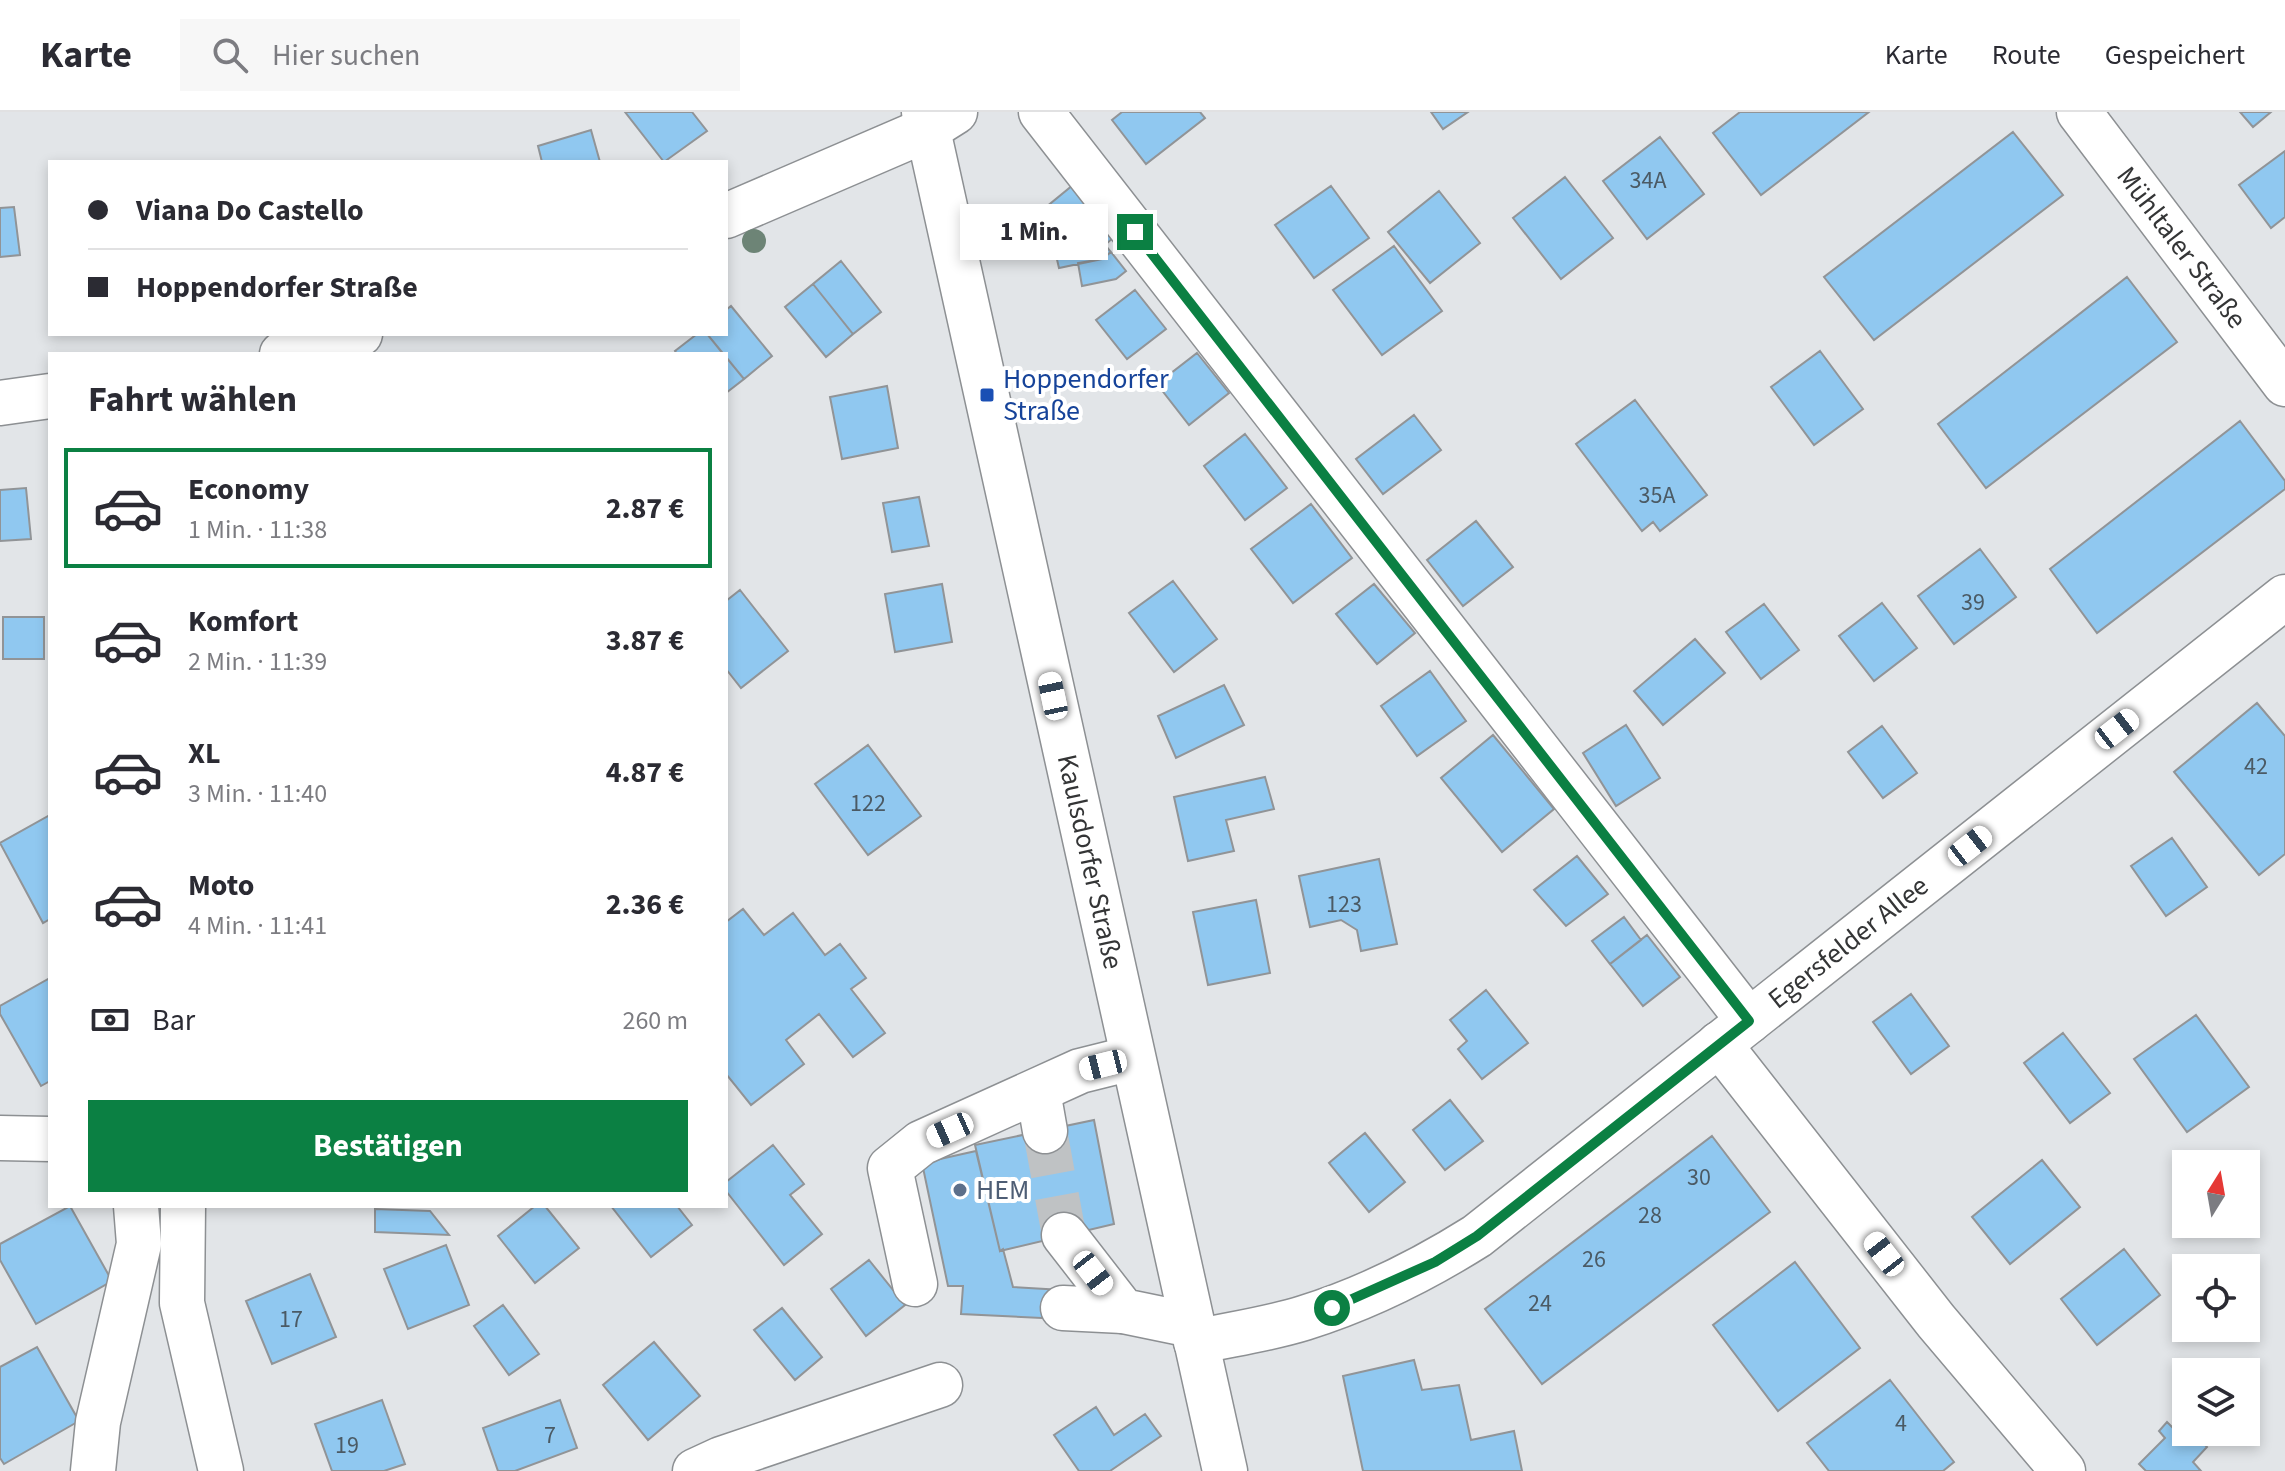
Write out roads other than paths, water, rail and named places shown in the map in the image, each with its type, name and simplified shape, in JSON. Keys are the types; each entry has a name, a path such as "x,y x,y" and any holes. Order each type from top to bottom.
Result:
{"street":[{"name":"Egersfelder Allee","path":"1041,112 1388,555 1734,1032"},
{"name":"Mühltaler Straße","path":"2079,112 2285,384"},
{"path":"728,215 936,118"},
{"name":"Kaulsdorfer Straße","path":"936,118 1132,1058 1225,1471"},
{"path":"290,352 352,336"},
{"path":"0,403 48,396"},
{"name":"Egersfelder Allee","path":"1194,1333 1303,1318 1361,1297 1435,1262 1477,1236 2285,597"},
{"path":"1734,1032 1936,1321 2063,1471"},
{"path":"915,1284 890,1168 921,1143 1041,1111 1080,1071 1132,1058"},
{"path":"0,1138 48,1139"},
{"path":"93,1471 98,1422 139,1244 136,1208"},
{"path":"183,1208 182,1303 221,1471"},
{"path":"1064,1235 1123,1311"},
{"path":"125,1306 182,1303"},
{"path":"1063,1308 1123,1311 1194,1333"},
{"path":"695,1471 940,1385"}],"tunnel":[{"path":"1045,1131 1064,1235"}],"place":[{"name":"Hoppendorfer Straße","path":"987,395"},
{"name":"HEM","path":"960,1190"}]}
